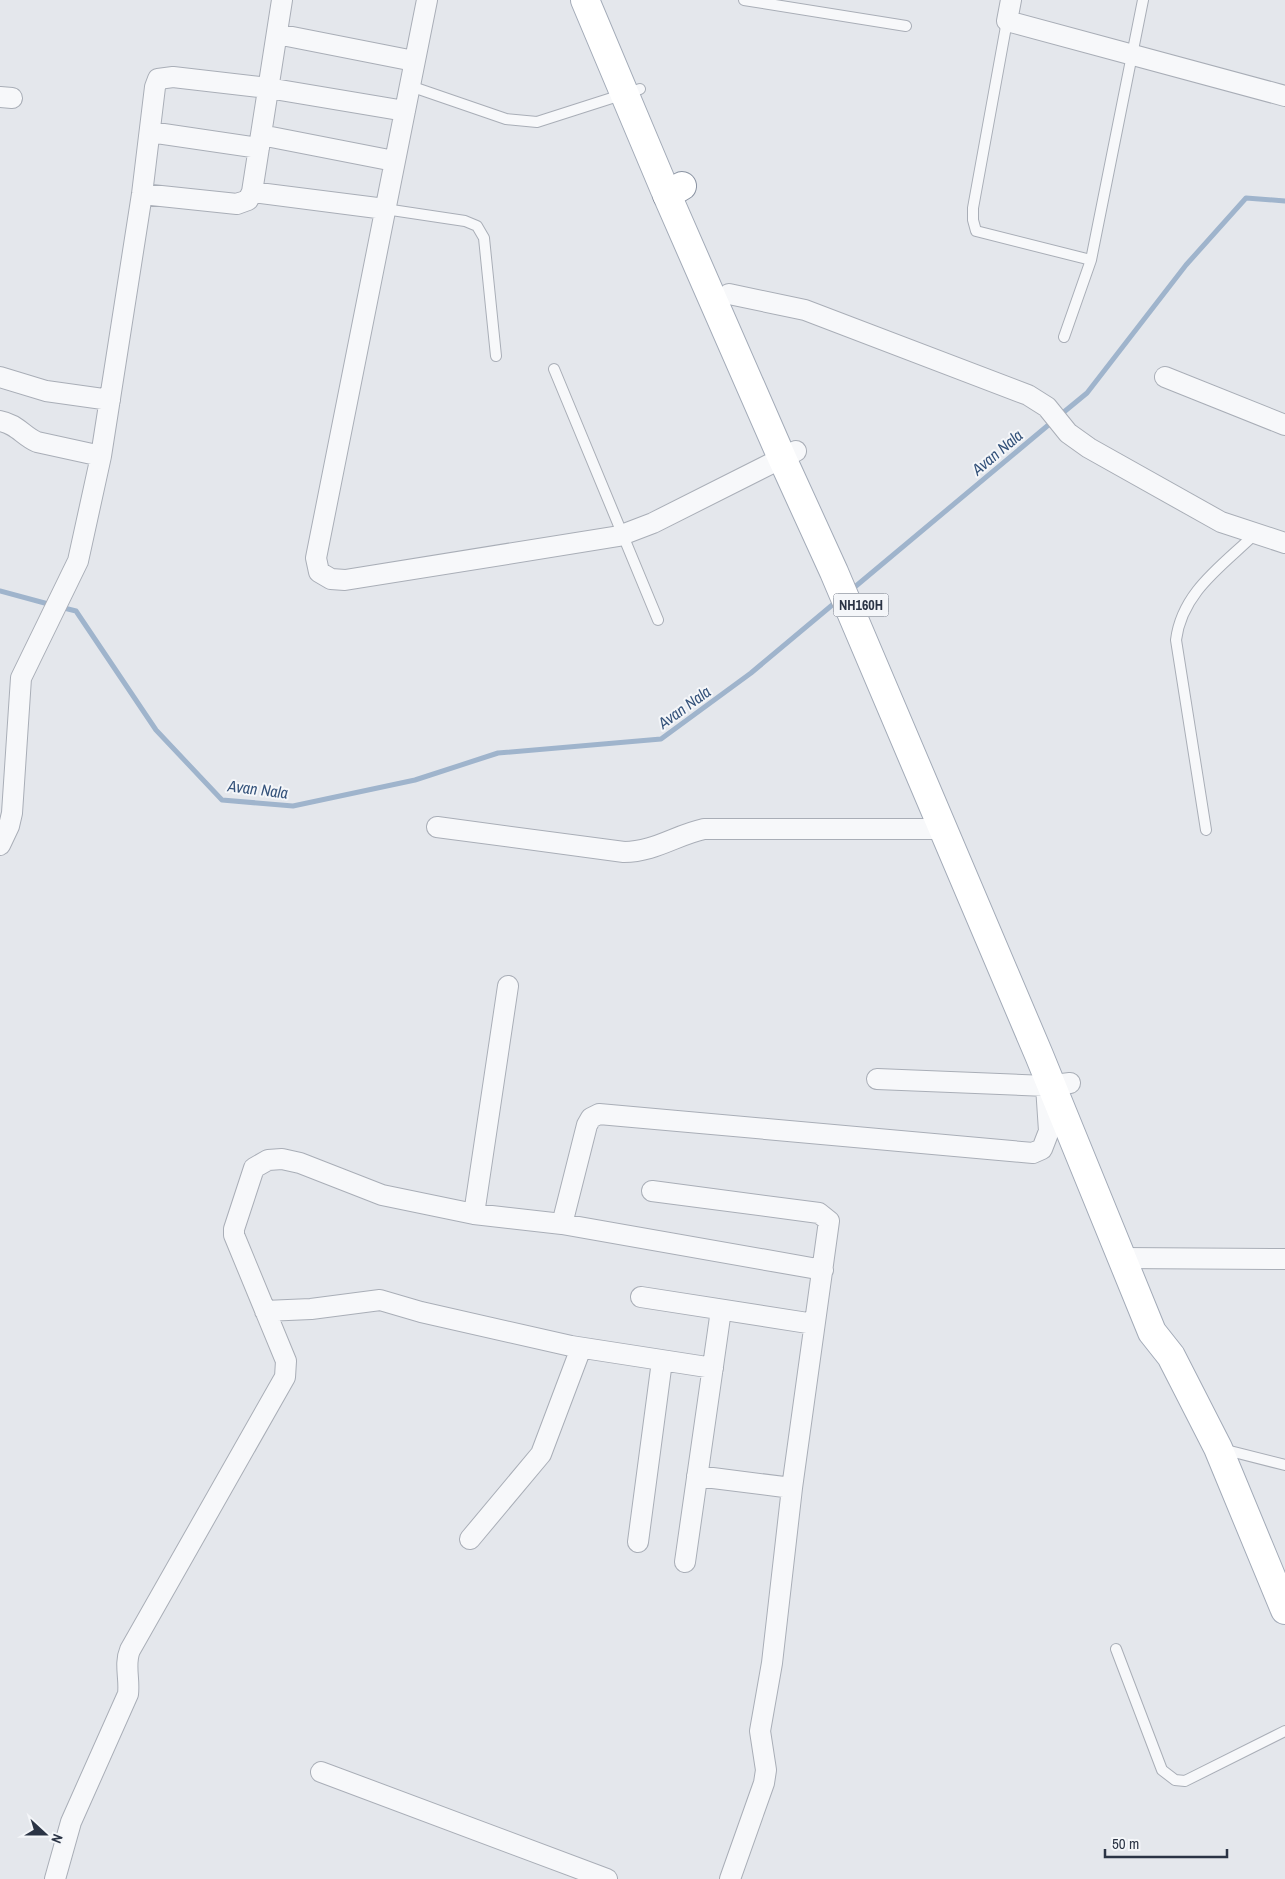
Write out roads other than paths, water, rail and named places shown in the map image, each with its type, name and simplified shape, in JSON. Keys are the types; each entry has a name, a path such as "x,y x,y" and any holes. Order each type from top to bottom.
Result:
{"main road":[{"path":"585,0 631,92 789,454"},
{"path":"604,0 631,92"},
{"path":"674,191 729,294 789,454"},
{"name":"NH160H","path":"789,454 872,645"},
{"path":"872,645 943,829 1131,1258 1166,1321 1171,1356 1218,1448 1279,1581 1285,1610"},
{"path":"872,645 1055,1085"}],"street":[{"path":"142,194 237,204 248,200 252,192 282,0"},
{"path":"426,0 316,558 319,572 331,579 345,580 597,541 624,534 653,523 789,454"},
{"path":"1011,0 1007,21 1285,96"},
{"path":"277,34 414,61"},
{"path":"0,845 9,826 12,813 21,678 78,562 101,456 142,194 155,87 158,79 164,76 268,88 405,111"},
{"path":"150,132 260,142 394,161"},
{"path":"252,192 385,209"},
{"path":"729,294 805,310 1028,395 1047,407 1068,433 1089,448 1221,522 1285,543"},
{"path":"0,377 46,391 110,400"},
{"path":"1165,377 1285,425"},
{"path":"0,421 12,424 37,442 101,456"},
{"path":"437,827 624,852 649,850 690,832 704,829 943,829"},
{"path":"474,1214 508,986"},
{"path":"562,1224 588,1125 591,1118 599,1114 1033,1154 1042,1149 1049,1131 1055,1085 876,1079"},
{"path":"55,1879 71,1822 128,1694 130,1682 127,1663 130,1650 285,1378 286,1361 234,1235 254,1168 268,1160 282,1159 300,1163 382,1195 474,1214 562,1224 823,1270"},
{"path":"652,1191 819,1213 826,1216 829,1230 814,1324 792,1488 772,1663 760,1731 766,1770 764,1783 730,1879"},
{"path":"1131,1258 1285,1259"},
{"path":"641,1297 814,1324"},
{"path":"265,1311 311,1309 380,1300 421,1312 581,1348 713,1368"},
{"path":"685,1562 721,1310"},
{"path":"470,1539 541,1454 581,1348"},
{"path":"638,1542 662,1361"},
{"path":"697,1476 792,1488"},
{"path":"321,1772 607,1879"}],"lane":[{"path":"744,0 906,26"},
{"path":"1064,337 1091,260 1143,0"},
{"path":"1007,21 973,208 973,220 976,231 1091,260"},
{"path":"410,86 506,119 530,122 548,119 631,92"},
{"path":"385,209 454,218 477,226 484,238 496,356"},
{"path":"554,369 624,534 658,620"},
{"path":"1206,830 1176,640 1178,623 1191,597 1255,534"},
{"path":"1218,1448 1285,1465"},
{"path":"1116,1649 1162,1770 1175,1780 1185,1782 1285,1730"}],"waterway":[{"name":"Avan Nala","path":"1059,416 1087,393 1186,265 1246,198 1285,201"},
{"name":"Avan Nala","path":"850,591 1052,422"},
{"name":"Avan Nala","path":"0,591 52,605"},
{"name":"Avan Nala","path":"60,607 76,611 156,730 222,800 293,806 415,780 498,753 661,739 751,673 837,601"}]}
